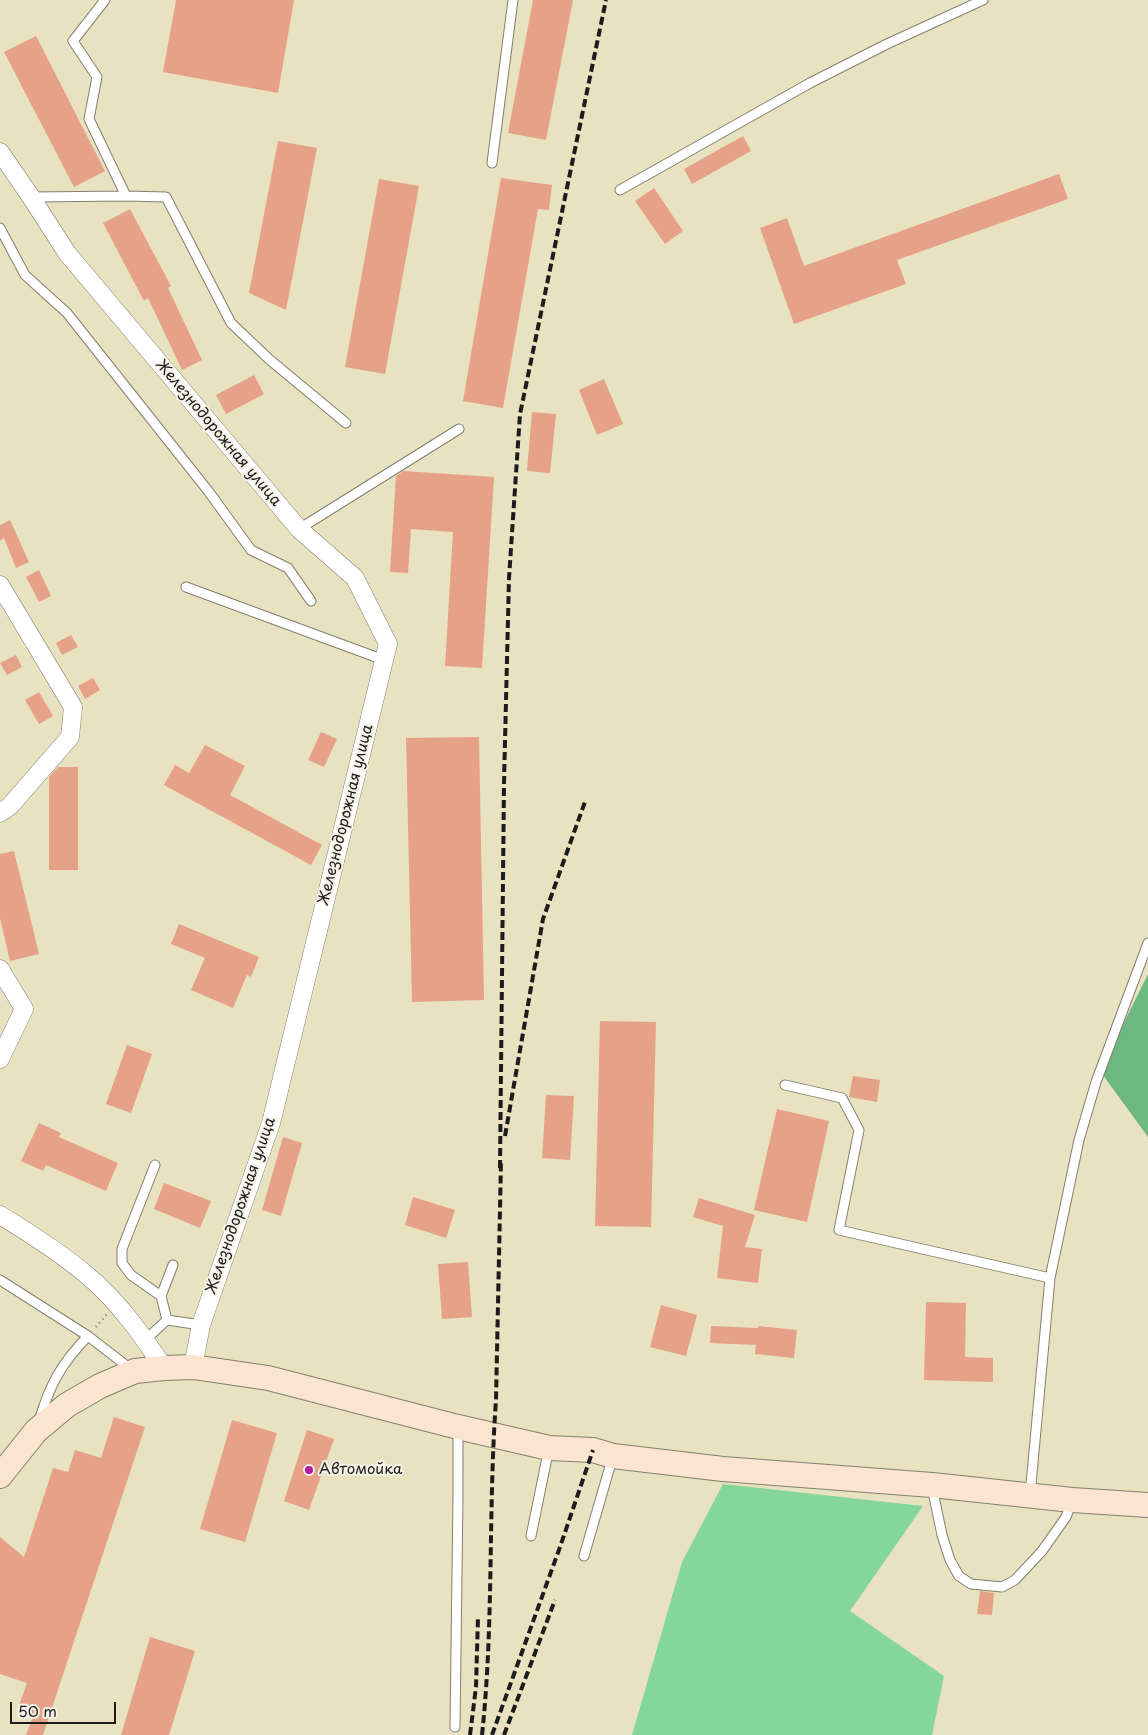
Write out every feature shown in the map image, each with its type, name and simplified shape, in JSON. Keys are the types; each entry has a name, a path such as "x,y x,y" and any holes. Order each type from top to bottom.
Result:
{"main road":[{"path":"0,1476 36,1431 67,1405 100,1386 134,1371 193,1367 268,1378 458,1427 549,1448 593,1450 613,1456 723,1468 932,1485 1072,1500 1148,1505"}],"street":[{"name":"Железнодорожная улица","path":"0,152 67,253 299,529 354,578 388,644 270,1123 200,1325 193,1367"},
{"path":"0,585 73,707 70,737 10,806 0,813"},
{"path":"0,969 24,1009 0,1059"},
{"path":"0,1215 47,1244 89,1277 117,1304 146,1340 164,1368"}],"lane":[{"path":"104,0 73,41 97,77 89,119 126,196"},
{"path":"492,163 513,0"},
{"path":"620,190 810,83 887,44 982,0"},
{"path":"31,197 166,197 231,323 270,360 346,423"},
{"path":"0,228 25,275 67,313 209,492 251,550 288,568 311,601"},
{"path":"299,529 458,429"},
{"path":"186,587 384,660"},
{"path":"1030,1495 1050,1278 1080,1140 1096,1082 1148,942"},
{"path":"785,1085 842,1098 860,1130 839,1230 1050,1278"},
{"path":"155,1165 122,1249 122,1262 131,1275 161,1296"},
{"path":"167,1320 161,1296 173,1265"},
{"path":"0,1280 88,1336 134,1371"},
{"path":"167,1320 200,1325"},
{"path":"146,1340 167,1320"},
{"path":"36,1431 46,1398 56,1375 72,1353 88,1336"},
{"path":"455,1727 458,1427"},
{"path":"531,1536 549,1448"},
{"path":"584,1556 613,1456"},
{"path":"932,1485 942,1535 950,1560 959,1576 971,1584 1002,1587 1015,1580 1042,1551 1066,1517 1072,1500"}],"path":[{"path":"88,1336 107,1314"}],"green space":[{"path":"1148,974 1148,1137 1100,1071"},
{"path":"723,1484 923,1506 850,1611 944,1676 932,1735 632,1735 682,1562"}],"building":[{"path":"176,0 294,0 278,93 163,72"},
{"path":"533,0 573,0 546,140 508,133"},
{"path":"36,36 105,171 74,187 4,52"},
{"path":"743,136 751,151 692,184 684,169"},
{"path":"278,141 317,148 286,310 249,293"},
{"path":"1059,174 1068,199 897,260 906,284 794,324 760,228 787,218 804,266"},
{"path":"501,178 552,185 549,210 538,209 503,408 463,401"},
{"path":"379,179 419,186 385,374 345,367"},
{"path":"654,188 683,231 665,244 635,201"},
{"path":"130,209 171,286 168,288 202,360 182,370 148,298 144,301 103,223"},
{"path":"254,375 264,394 226,414 216,395"},
{"path":"604,379 623,424 597,435 579,390"},
{"path":"532,412 556,414 550,473 527,471"},
{"path":"403,471 494,477 482,668 445,666 453,532 411,529 408,573 390,572 396,476"},
{"path":"10,520 29,562 16,568 4,538 0,541 0,525"},
{"path":"39,570 51,596 39,602 26,577"},
{"path":"71,635 78,647 62,655 56,643"},
{"path":"16,655 22,667 7,675 0,663"},
{"path":"93,678 100,690 85,699 78,686"},
{"path":"39,692 53,716 39,724 25,700"},
{"path":"321,732 337,739 324,767 308,760"},
{"path":"479,737 484,1000 412,1002 406,738"},
{"path":"205,745 245,766 230,795 322,845 311,865 164,785 175,765 189,773"},
{"path":"58,767 78,767 78,870 49,870 49,777"},
{"path":"14,851 39,954 10,961 0,918 0,854"},
{"path":"179,924 259,957 251,977 247,975 233,1008 191,990 205,958 171,944"},
{"path":"600,1021 656,1022 651,1227 595,1226"},
{"path":"127,1045 152,1054 131,1113 106,1104"},
{"path":"853,1076 880,1080 877,1102 849,1097"},
{"path":"546,1095 574,1096 570,1160 542,1158"},
{"path":"777,1109 829,1121 807,1222 754,1210"},
{"path":"39,1123 61,1133 59,1137 118,1163 106,1191 46,1165 43,1171 21,1161"},
{"path":"283,1137 302,1143 281,1216 262,1210"},
{"path":"164,1183 211,1201 200,1228 154,1209"},
{"path":"413,1197 455,1210 446,1238 405,1225"},
{"path":"699,1198 755,1215 745,1247 762,1249 758,1283 717,1278 723,1226 693,1217"},
{"path":"468,1262 472,1317 442,1319 438,1264"},
{"path":"926,1302 966,1303 965,1357 993,1358 993,1382 924,1380"},
{"path":"661,1305 697,1315 686,1356 650,1347"},
{"path":"711,1326 758,1328 758,1326 797,1330 794,1358 755,1354 756,1345 710,1343"},
{"path":"114,1417 145,1427 43,1735 26,1735 34,1714 18,1708 27,1683 0,1674 0,1537 24,1557 53,1468 68,1472 75,1450 101,1458"},
{"path":"232,1420 277,1433 245,1542 200,1529"},
{"name":"Автомойка","path":"307,1430 334,1439 309,1510 284,1501"},
{"path":"980,1591 994,1593 992,1615 977,1614"},
{"path":"150,1637 195,1651 169,1735 121,1735"}],"railway":[{"path":"500,1168 504,783 509,578 520,414 606,0"},
{"path":"505,1136 543,919 586,799"},
{"path":"482,1735 490,1609 501,1161"},
{"path":"492,1735 593,1450"},
{"path":"504,1735 555,1600"},
{"path":"470,1735 476,1687 478,1617"}],"place":[{"name":"Автомойка","path":"309,1470"}]}
